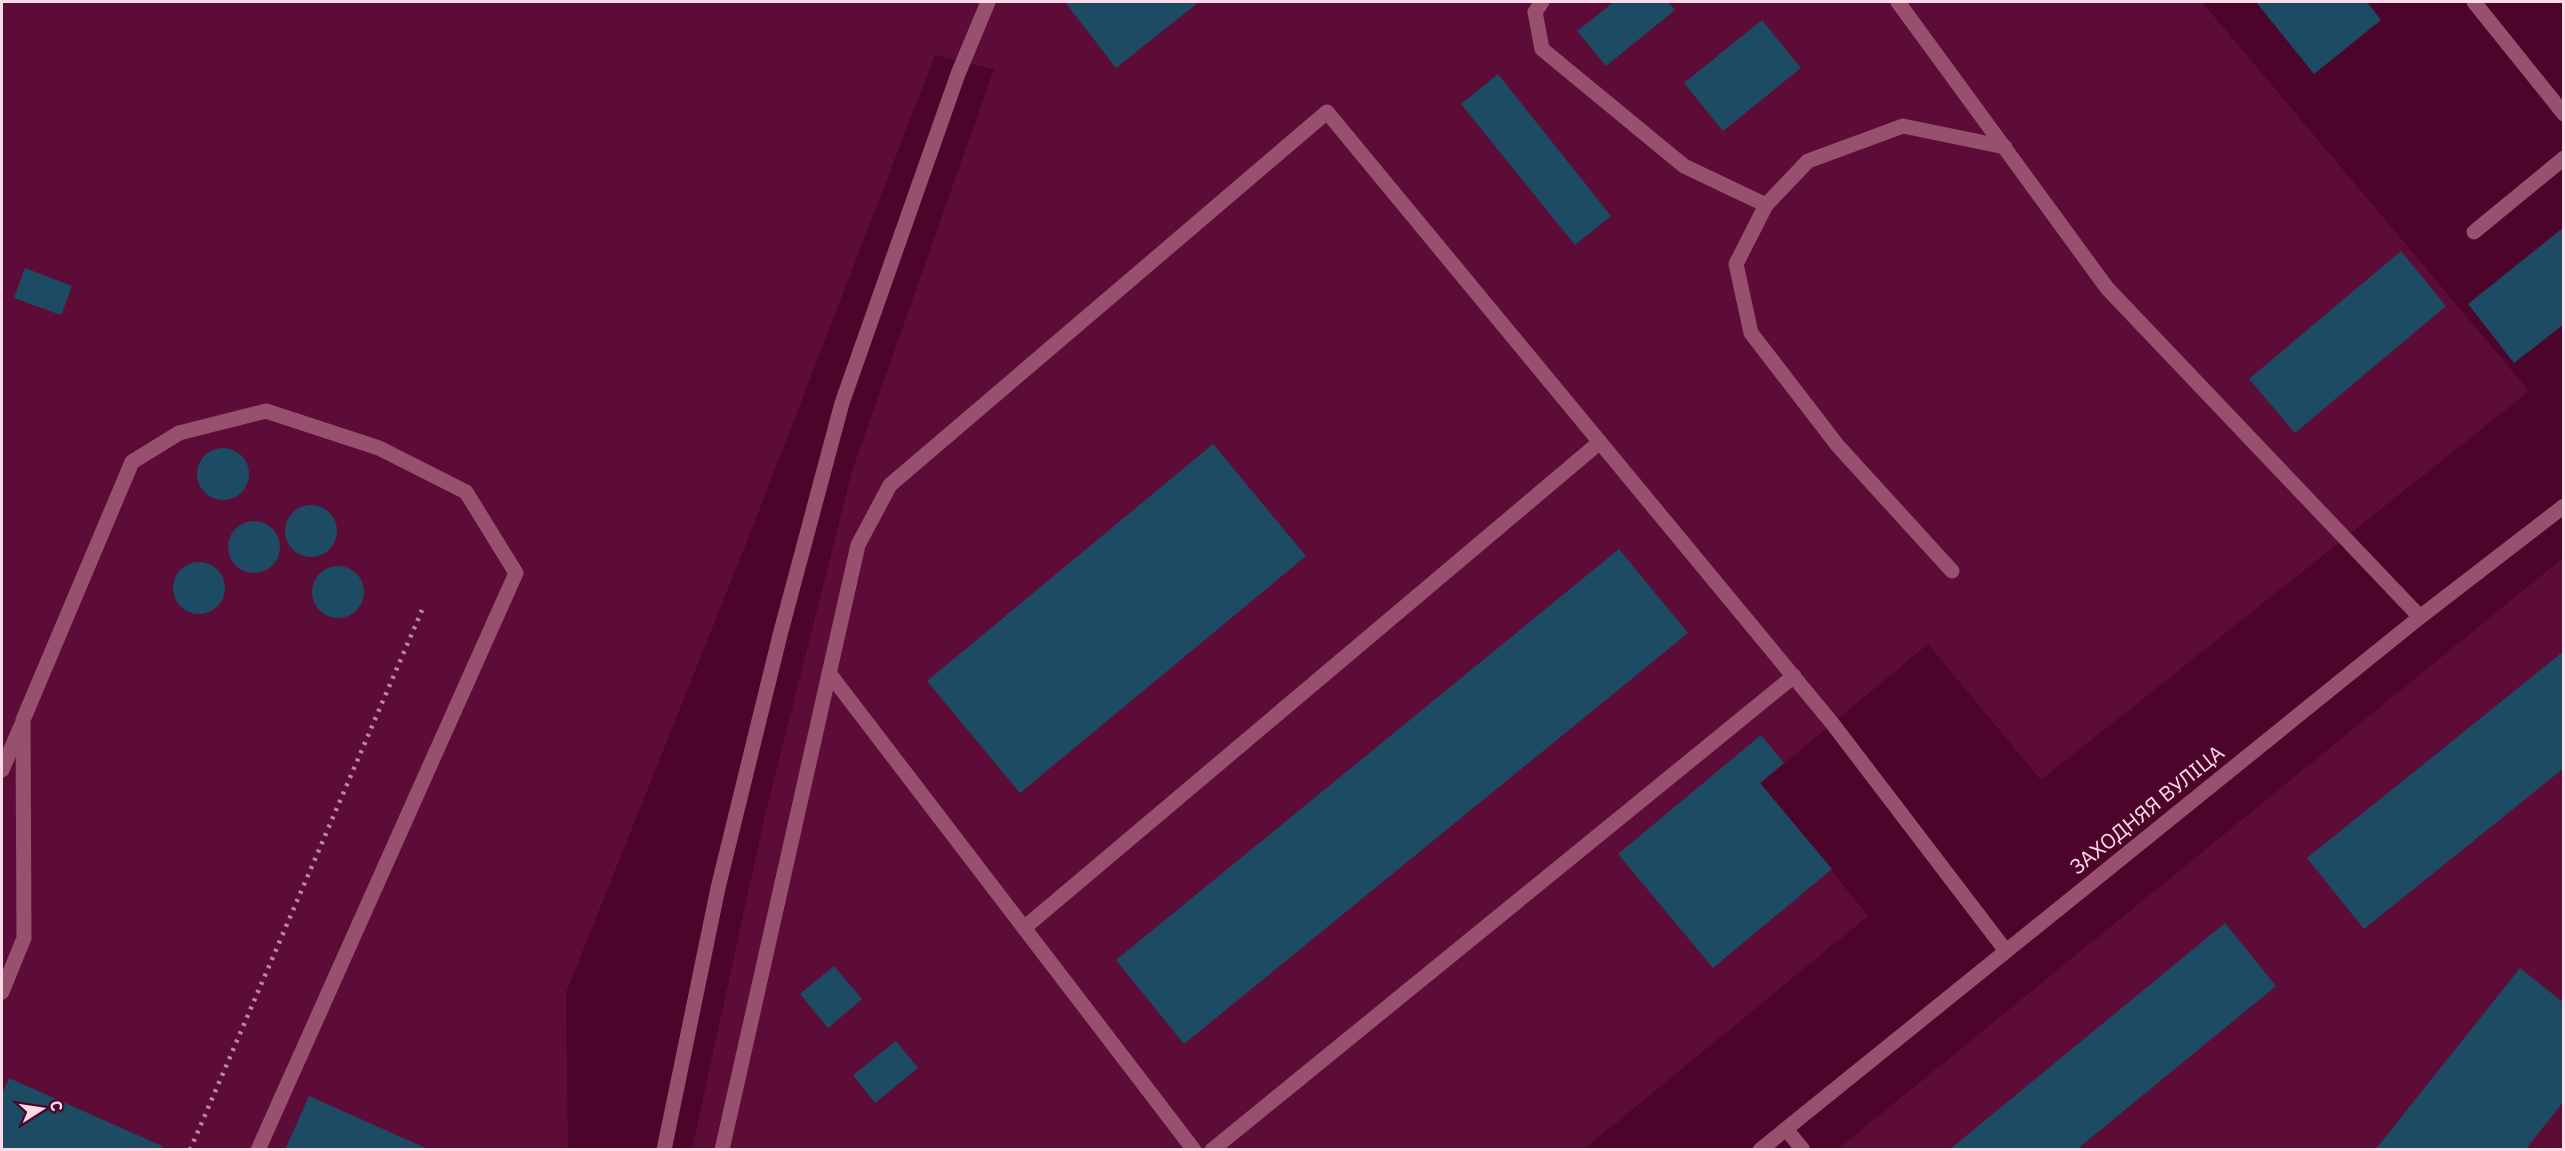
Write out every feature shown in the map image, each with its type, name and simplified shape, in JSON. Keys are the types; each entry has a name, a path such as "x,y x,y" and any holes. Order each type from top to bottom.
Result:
{"street":[{"path":"664,1149 718,888 780,635 842,403 958,74 988,2"},
{"path":"1542,2 1535,12 1542,49 1684,166 1766,205"},
{"path":"1898,2 2107,288 2420,617"},
{"path":"2474,2 2564,114"},
{"path":"722,1149 858,545 890,485 1327,112 1794,676 2006,951"},
{"path":"1952,571 1838,446 1751,333 1736,264 1766,205 1808,162 1903,126 2005,147"},
{"path":"2474,232 2564,158"},
{"path":"2,770 132,462 179,434 266,411 379,448 466,492 516,573 258,1149"},
{"path":"1024,928 1600,442"},
{"name":"ЗАХОДНЯЯ ВУЛІЦА","path":"1760,1149 2420,617 2564,506"},
{"path":"829,673 1194,1149"},
{"path":"1212,1149 1794,676"},
{"path":"2,992 24,938 23,720"},
{"path":"1786,1128 1803,1149"}],"shaded area":[{"path":"2,2 2202,2 2529,391 2041,780 1928,644 1761,783 1868,916 1584,1149 692,1149 764,820 852,471 994,69 935,55 755,521 566,993 568,1149 2,1149"},
{"path":"2563,558 2563,1149 1838,1149"}],"building":[{"path":"1065,2 1199,2 1116,68"},
{"path":"1614,2 1668,2 1675,10 1606,66 1577,31"},
{"path":"2256,2 2367,2 2381,20 2314,74"},
{"path":"1762,20 1801,68 1723,131 1684,83"},
{"path":"1498,74 1611,216 1575,245 1461,104"},
{"path":"2564,227 2564,324 2514,363 2468,304"},
{"path":"2401,251 2446,306 2295,433 2249,379"},
{"path":"25,268 72,286 61,315 14,298"},
{"path":"1213,444 1306,556 1020,793 927,681"},
{"path":"223,448 233,450 241,456 247,464 249,474 247,484 241,492 233,498 223,500 213,498 205,492 199,484 197,474 199,464 205,456 213,450"},
{"path":"311,505 321,507 329,513 335,521 337,531 335,541 329,549 321,555 311,557 301,555 293,549 287,541 285,531 287,521 293,513 301,507"},
{"path":"254,521 264,523 272,529 278,537 280,547 278,557 272,565 264,571 254,573 244,571 236,565 230,557 228,547 230,537 236,529 244,523"},
{"path":"1619,549 1688,633 1184,1044 1116,960"},
{"path":"199,562 209,564 217,570 223,578 225,588 223,598 217,606 209,612 199,614 189,612 181,606 175,598 173,588 175,578 181,570 189,564"},
{"path":"338,566 348,568 356,574 362,582 364,592 362,602 356,610 348,616 338,618 328,616 320,610 314,602 312,592 314,582 320,574 328,568"},
{"path":"2564,651 2564,768 2364,929 2307,858"},
{"path":"1761,735 1784,763 1760,783 1832,869 1713,968 1618,854"},
{"path":"2225,923 2276,986 2076,1150 1949,1150"},
{"path":"834,966 862,999 828,1028 800,994"},
{"path":"2520,968 2564,1003 2564,1101 2525,1150 2375,1150"},
{"path":"896,1041 918,1068 875,1103 853,1075"},
{"path":"9,1078 162,1146 161,1150 2,1150 2,1094"},
{"path":"309,1096 430,1150 285,1150"}],"railway":[{"path":"190,1150 422,610"}]}
